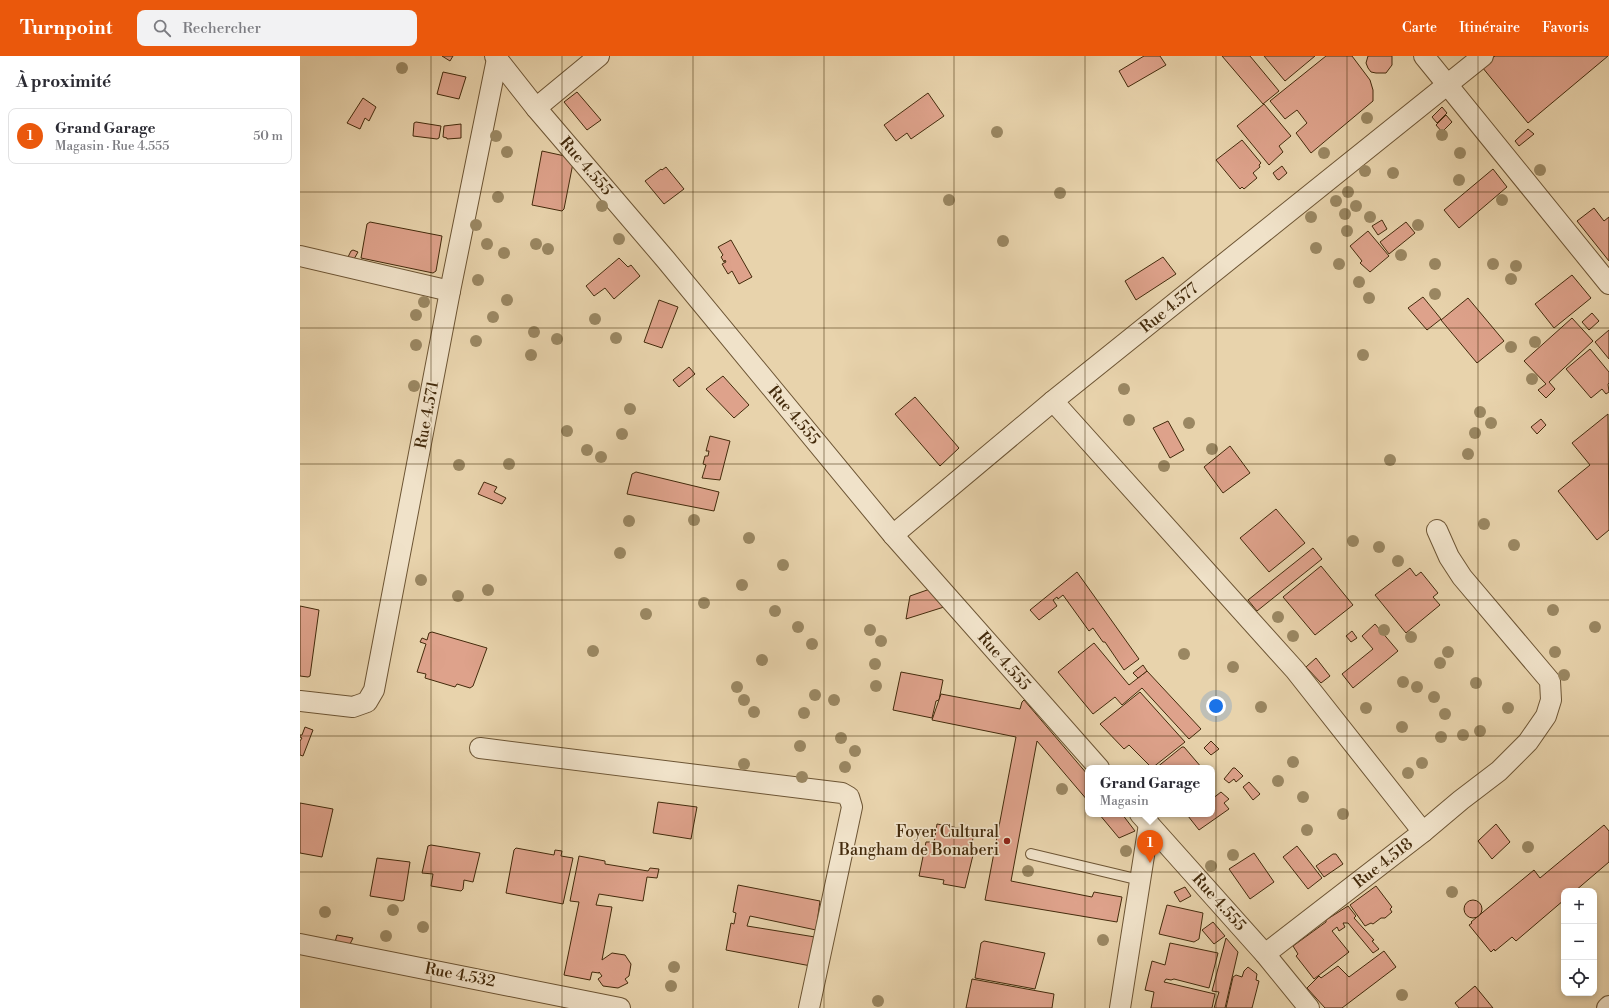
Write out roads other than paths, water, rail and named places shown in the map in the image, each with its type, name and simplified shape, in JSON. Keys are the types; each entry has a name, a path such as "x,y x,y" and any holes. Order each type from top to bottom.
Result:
{"street":[{"path":"536,108 599,56"},
{"path":"1424,56 1609,284"},
{"name":"Rue 4.577","path":"893,535 1053,401 1483,56"},
{"name":"Rue 4.555","path":"496,58 536,108 666,260 893,535 1096,765"},
{"name":"Rue 4.571","path":"300,701 353,707 367,702 374,690 496,58"},
{"path":"300,256 450,291"},
{"path":"1053,401 1295,670 1423,832"},
{"name":"Rue 4.518","path":"1266,954 1499,771 1528,742 1546,716 1551,700 1550,680 1462,577 1450,557 1437,530"},
{"path":"480,748 842,793 849,797 852,807 809,1008"},
{"path":"1120,1008 1140,880 1144,819"},
{"name":"Rue 4.555","path":"1144,819 1266,954 1309,1008"},
{"name":"Rue 4.532","path":"300,944 620,1008"}],"lane":[{"path":"1031,854 1140,880"}],"place":[{"name":"Foyer Cultural Bangham de Bonaberi","path":"1007,841"},
{"name":"Grand Garage","path":"1150,863"}]}
